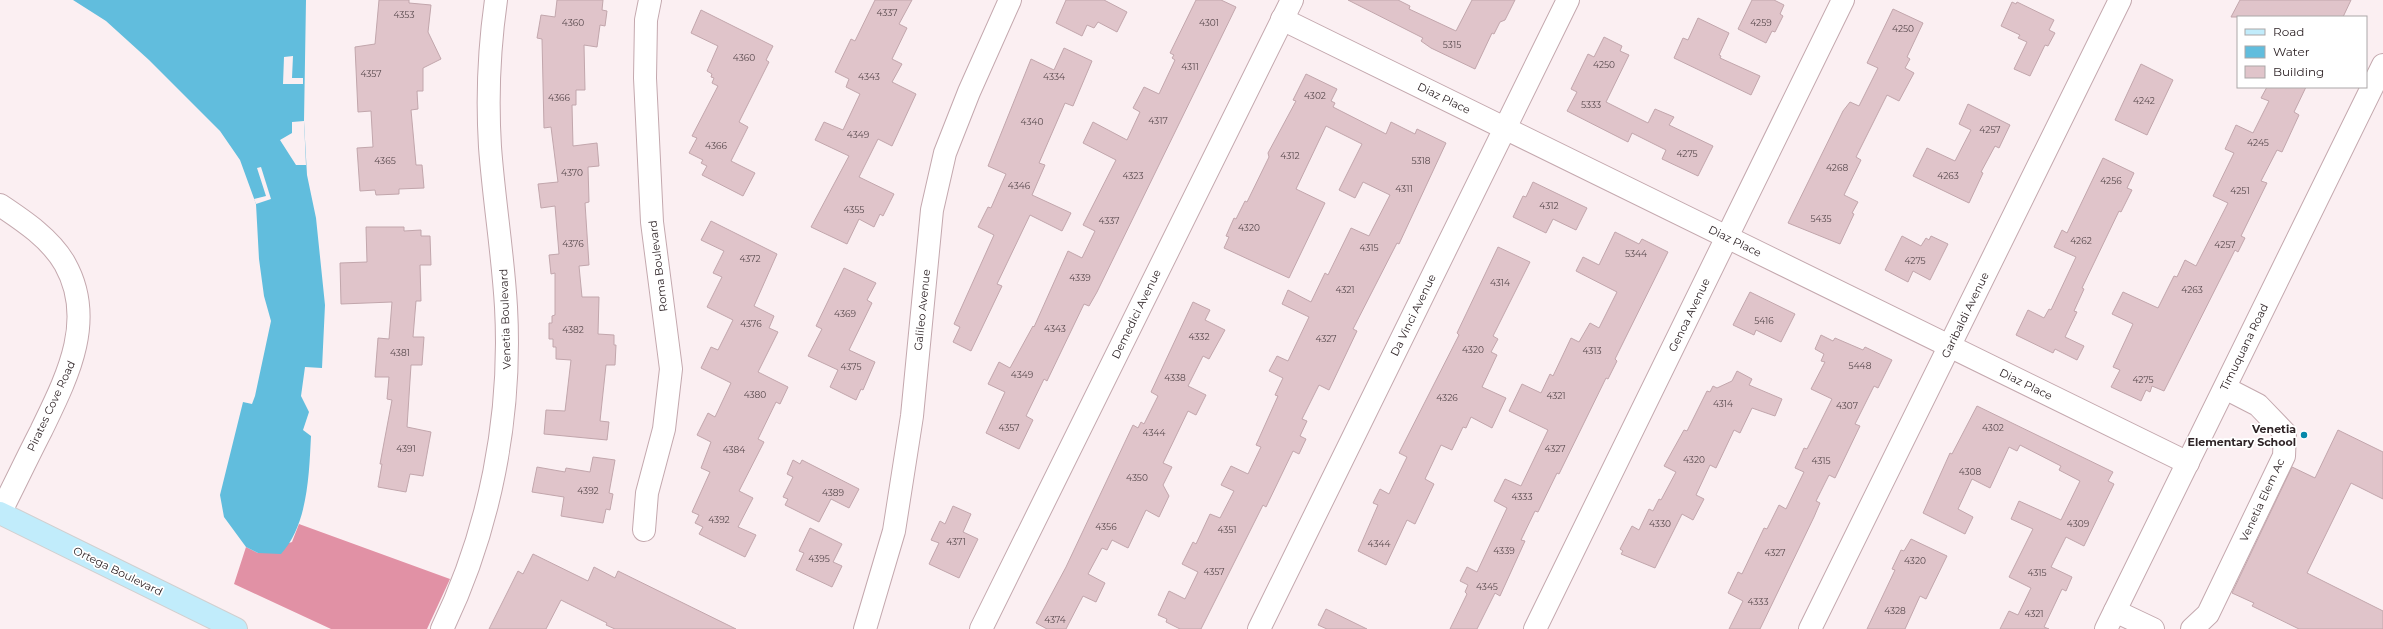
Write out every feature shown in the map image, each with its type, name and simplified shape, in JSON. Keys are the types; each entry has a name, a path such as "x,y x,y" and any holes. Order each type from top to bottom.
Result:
{"main road":[{"name":"Ortega Boulevard","path":"0,513 236,629"}],"street":[{"name":"Venetia Boulevard","path":"442,629 461,583 485,513 496,468 507,377 506,308 490,149 488,91 492,30 496,0"},
{"name":"Roma Boulevard","path":"644,530 647,493 664,429 671,369 652,222 644,78 646,20 650,0"},
{"name":"Galileo Avenue","path":"865,629 894,531 912,416 932,210 945,153 969,92 1010,0"},
{"name":"Da Vinci Avenue","path":"1259,629 1568,0"},
{"name":"Genoa Avenue","path":"1535,629 1843,0"},
{"name":"Garibaldi Avenue","path":"1810,629 2120,0"},
{"name":"Diaz Place","path":"1287,9 1505,128 2188,463"},
{"name":"Demedici Avenue","path":"981,629 1287,9"},
{"name":"Timuquana Road","path":"2111,620 2383,65"},
{"name":"Pirates Cove Road","path":"0,205 45,238 65,264 76,292 79,320 75,352 64,383 0,513"},
{"name":"Venetia Elem Ac","path":"2192,629 2208,614 2284,456 2285,433 2258,406 2225,388"},
{"path":"2111,620 2153,629"}],"shaded area":[{"path":"299,524 450,579 427,629 331,629 234,584 246,547 258,553 292,542"}],"water":[{"path":"73,0 306,0 304,121 307,175 316,218 325,305 322,368 305,367 301,396 309,412 303,430 311,436 308,483 302,514 297,528 290,542 281,554 258,553 246,547 224,517 220,495 243,402 252,404 255,396 271,321 264,296 259,259 256,204 240,160 220,131 149,60 106,21"}],"pier":[{"path":"293,56 292,78 303,78 303,84 283,84 284,57"},
{"path":"304,121 306,165 296,165 280,140 292,133 292,122"},
{"path":"261,167 271,199 256,204 254,199 266,196 257,168"}],"building":[{"path":"379,0 409,0 409,3 431,5 428,32 441,59 423,68 423,91 417,91 418,109 411,110 416,165 422,165 424,188 399,189 399,194 376,195 375,190 360,191 357,148 373,147 371,111 358,112 355,47 375,44"},
{"path":"557,0 603,0 602,10 607,11 605,26 600,25 597,47 584,45 585,90 576,90 576,105 572,105 573,146 597,143 599,166 588,167 589,202 585,203 589,265 579,266 582,297 599,297 598,334 614,335 614,345 616,345 615,365 606,365 600,421 609,422 607,440 544,434 546,410 565,411 571,360 556,359 556,347 553,347 553,339 549,339 549,323 552,323 552,316 555,315 555,273 551,274 549,255 559,254 555,206 541,208 538,184 558,182 551,127 544,128 542,39 537,38 541,15 555,17"},
{"path":"875,0 912,0 899,24 907,28 892,59 902,64 892,82 916,94 892,146 878,139 859,177 894,194 883,216 880,214 874,227 859,219 847,244 811,227 849,156 815,140 824,122 843,130 860,94 846,87 849,79 835,72 851,39 855,41"},
{"path":"1066,0 1104,0 1127,12 1117,32 1098,22 1094,28 1087,25 1082,36 1056,23"},
{"path":"1196,0 1221,0 1236,7 1097,292 1089,306 1084,304 1047,381 1044,379 1026,416 1033,420 1019,449 986,433 1005,392 988,384 999,362 1010,368 1033,326 1034,327 1068,251 1082,258 1095,231 1083,225 1116,160 1083,143 1093,122 1127,140 1140,112 1133,108 1144,87 1159,94 1175,60 1172,58 1174,55 1170,53"},
{"path":"1348,0 1398,0 1410,6 1409,9 1456,31 1472,0 1515,0 1505,20 1500,22 1494,34 1492,33 1475,69 1431,48 1421,41 1423,38"},
{"path":"1752,0 1774,0 1784,5 1780,14 1783,16 1775,32 1772,31 1766,43 1738,29"},
{"path":"2240,0 2351,0 2343,16 2231,17"},
{"path":"2012,2 2016,4 2017,2 2054,20 2049,30 2055,33 2048,46 2045,45 2030,76 2014,69 2027,42 2018,38 2020,35 2001,26"},
{"path":"1893,9 1923,23 1907,57 1910,59 1905,68 1914,73 1899,101 1887,95 1856,157 1861,160 1844,195 1858,202 1840,244 1788,223 1843,111 1850,102 1859,106 1878,68 1867,63"},
{"path":"701,10 773,46 766,60 769,62 739,122 748,127 731,161 755,173 743,196 702,175 707,166 701,163 703,160 689,153 697,138 692,136 718,86 712,83 714,78 711,77 712,74 707,71 718,46 691,33"},
{"path":"1698,18 1729,33 1719,55 1721,56 1720,58 1760,76 1751,95 1674,58 1683,38 1688,40"},
{"path":"1604,37 1622,46 1620,51 1629,55 1606,102 1648,123 1655,109 1674,117 1669,125 1713,146 1698,176 1662,159 1666,150 1632,133 1628,142 1567,111 1577,92 1571,89 1588,54 1594,57"},
{"path":"1064,48 1092,61 1073,106 1065,103 1039,163 1045,165 1032,195 1071,213 1062,231 1030,215 997,284 1002,286 971,351 953,342 960,327 954,324 994,235 978,227 988,207 991,208 1006,174 988,166 1031,59 1054,70"},
{"path":"2141,64 2173,80 2147,135 2115,120"},
{"path":"1306,74 1337,89 1331,101 1335,103 1333,107 1386,134 1391,122 1415,134 1417,129 1446,143 1399,244 1397,243 1353,329 1357,331 1329,390 1319,385 1302,419 1307,421 1300,436 1306,439 1299,454 1293,451 1266,507 1263,505 1201,629 1180,629 1166,622 1167,619 1158,615 1169,591 1185,599 1198,572 1182,564 1193,542 1196,544 1210,514 1220,518 1234,491 1221,485 1231,466 1248,474 1261,447 1256,445 1278,396 1275,395 1283,378 1269,371 1277,356 1288,361 1309,317 1282,304 1288,290 1311,302 1325,273 1328,275 1351,228 1369,236 1390,195 1363,182 1355,198 1339,190 1362,144 1326,126 1296,189 1325,203 1289,278 1224,248 1229,237 1226,236 1234,218 1236,219 1245,201 1247,202 1269,157 1268,153 1296,101 1293,100"},
{"path":"2266,88 2306,88 2294,112 2299,115 2282,152 2277,150 2261,181 2267,183 2241,236 2245,238 2238,252 2235,250 2164,391 2152,386 2150,392 2146,390 2141,401 2111,387 2120,370 2113,367 2133,324 2112,314 2123,292 2158,308 2174,276 2177,277 2185,260 2196,266 2228,203 2213,196 2234,153 2225,149 2236,125 2253,133 2269,101 2261,98"},
{"path":"1968,104 2010,125 1999,148 1995,146 1981,172 1983,173 1969,203 1913,176 1927,148 1955,161 1971,130 1959,124"},
{"path":"2103,158 2134,173 2127,188 2132,190 2121,212 2119,211 2082,288 2084,289 2074,311 2077,312 2065,337 2084,346 2077,360 2055,349 2053,353 2016,335 2028,310 2044,318 2049,309 2051,310 2076,257 2054,247 2062,230 2067,233"},
{"path":"1533,182 1587,208 1576,230 1553,219 1546,233 1513,217 1523,196 1526,197"},
{"path":"711,221 777,254 754,306 774,316 769,328 778,332 758,372 788,387 780,404 776,402 758,439 764,442 739,491 753,498 738,527 756,535 745,557 699,534 703,527 695,523 699,515 692,512 710,472 701,468 711,442 697,435 708,413 715,417 731,383 701,368 711,347 718,350 733,320 707,307 722,277 713,273 724,251 701,240"},
{"path":"366,227 404,227 404,231 421,230 421,236 430,236 431,265 420,265 421,301 416,301 413,337 424,337 422,365 411,365 407,427 431,432 423,476 410,474 406,492 378,487 382,464 380,464 392,400 387,399 389,377 375,377 378,338 389,339 392,302 341,304 340,263 367,262"},
{"path":"1615,232 1639,244 1642,239 1668,252 1615,359 1617,361 1608,379 1606,378 1559,474 1557,473 1538,512 1535,511 1521,540 1525,541 1500,596 1495,593 1477,629 1450,629 1467,594 1465,592 1468,585 1460,581 1467,567 1477,572 1507,508 1494,501 1505,479 1521,486 1548,430 1509,411 1522,384 1541,393 1550,374 1553,376 1571,338 1579,342 1590,323 1599,328 1617,292 1576,271 1583,257 1599,265"},
{"path":"1902,236 1921,246 1926,238 1929,240 1931,236 1948,244 1930,280 1913,271 1908,282 1885,270"},
{"path":"1498,247 1530,262 1493,336 1498,339 1491,352 1497,355 1482,387 1506,398 1492,428 1471,417 1466,428 1463,427 1452,450 1441,445 1425,479 1434,484 1415,524 1407,520 1386,565 1358,551 1378,505 1373,503 1380,489 1389,494 1407,457 1399,453 1459,335 1457,333"},
{"path":"844,268 876,283 867,300 872,303 849,350 875,362 863,390 861,389 856,400 830,387 838,370 808,356 822,329 816,326"},
{"path":"1750,292 1795,314 1781,342 1756,330 1754,335 1733,325"},
{"path":"1193,302 1210,310 1205,320 1225,330 1209,359 1203,356 1188,386 1206,395 1196,415 1188,411 1163,463 1172,467 1163,485 1169,496 1159,517 1146,510 1128,548 1112,540 1107,550 1102,548 1088,574 1105,583 1096,602 1083,596 1066,629 1047,629 1036,623 1066,567 1133,425 1138,428 1141,422 1144,424 1158,396 1151,392"},
{"path":"1821,335 1833,341 1835,338 1863,350 1865,347 1892,360 1878,388 1874,386 1855,424 1860,426 1835,478 1829,475 1816,501 1820,503 1814,517 1760,629 1729,629 1743,601 1728,593 1738,572 1742,574 1764,528 1767,529 1779,505 1786,509 1804,472 1795,468 1804,448 1807,449 1832,399 1811,389 1825,362 1821,361 1824,354 1815,349"},
{"path":"1737,371 1752,379 1749,385 1782,399 1775,416 1752,408 1740,433 1734,430 1716,468 1710,465 1696,495 1704,499 1693,520 1682,514 1655,568 1621,554 1623,551 1620,549 1632,526 1639,530 1649,509 1653,511 1659,499 1661,500 1676,472 1664,466 1684,430 1687,431 1707,391 1710,392 1713,386 1717,388 1732,381"},
{"path":"1977,406 2113,472 2108,481 2114,484 2084,546 2066,537 2051,567 2072,577 2066,591 2062,589 2044,627 2049,629 2000,629 2009,611 2018,615 2031,588 2009,577 2033,529 2011,519 2019,501 2061,520 2080,481 2059,470 2061,466 2020,445 2017,451 2009,447 1990,488 1972,479 1958,509 1973,517 1965,534 1923,513 1950,453 1952,454"},
{"path":"2338,430 2383,452 2383,499 2351,483 2307,573 2383,611 2383,629 2299,629 2252,606 2254,603 2232,593 2292,467 2315,478"},
{"path":"593,457 615,460 609,493 613,494 610,510 606,509 603,523 561,516 564,497 532,492 537,467 565,472 566,468 590,472"},
{"path":"793,460 800,464 802,460 859,489 849,508 831,499 819,522 785,505 788,499 783,497 793,477 787,474"},
{"path":"953,506 971,514 963,532 978,539 959,578 929,564 939,543 931,540 940,521 945,524"},
{"path":"810,528 842,544 833,562 842,566 832,587 796,570 804,553 799,551"},
{"path":"1911,539 1947,556 1926,599 1920,596 1905,629 1867,629 1895,570 1892,569 1901,550 1904,551"},
{"path":"533,554 588,581 594,567 615,578 618,571 736,629 615,629 606,625 607,623 561,600 546,629 489,629 518,571 523,574"},
{"path":"1326,609 1367,629 1327,629 1318,625"}],"place":[{"name":"Venetia Elementary School","path":"2304,435"}]}
